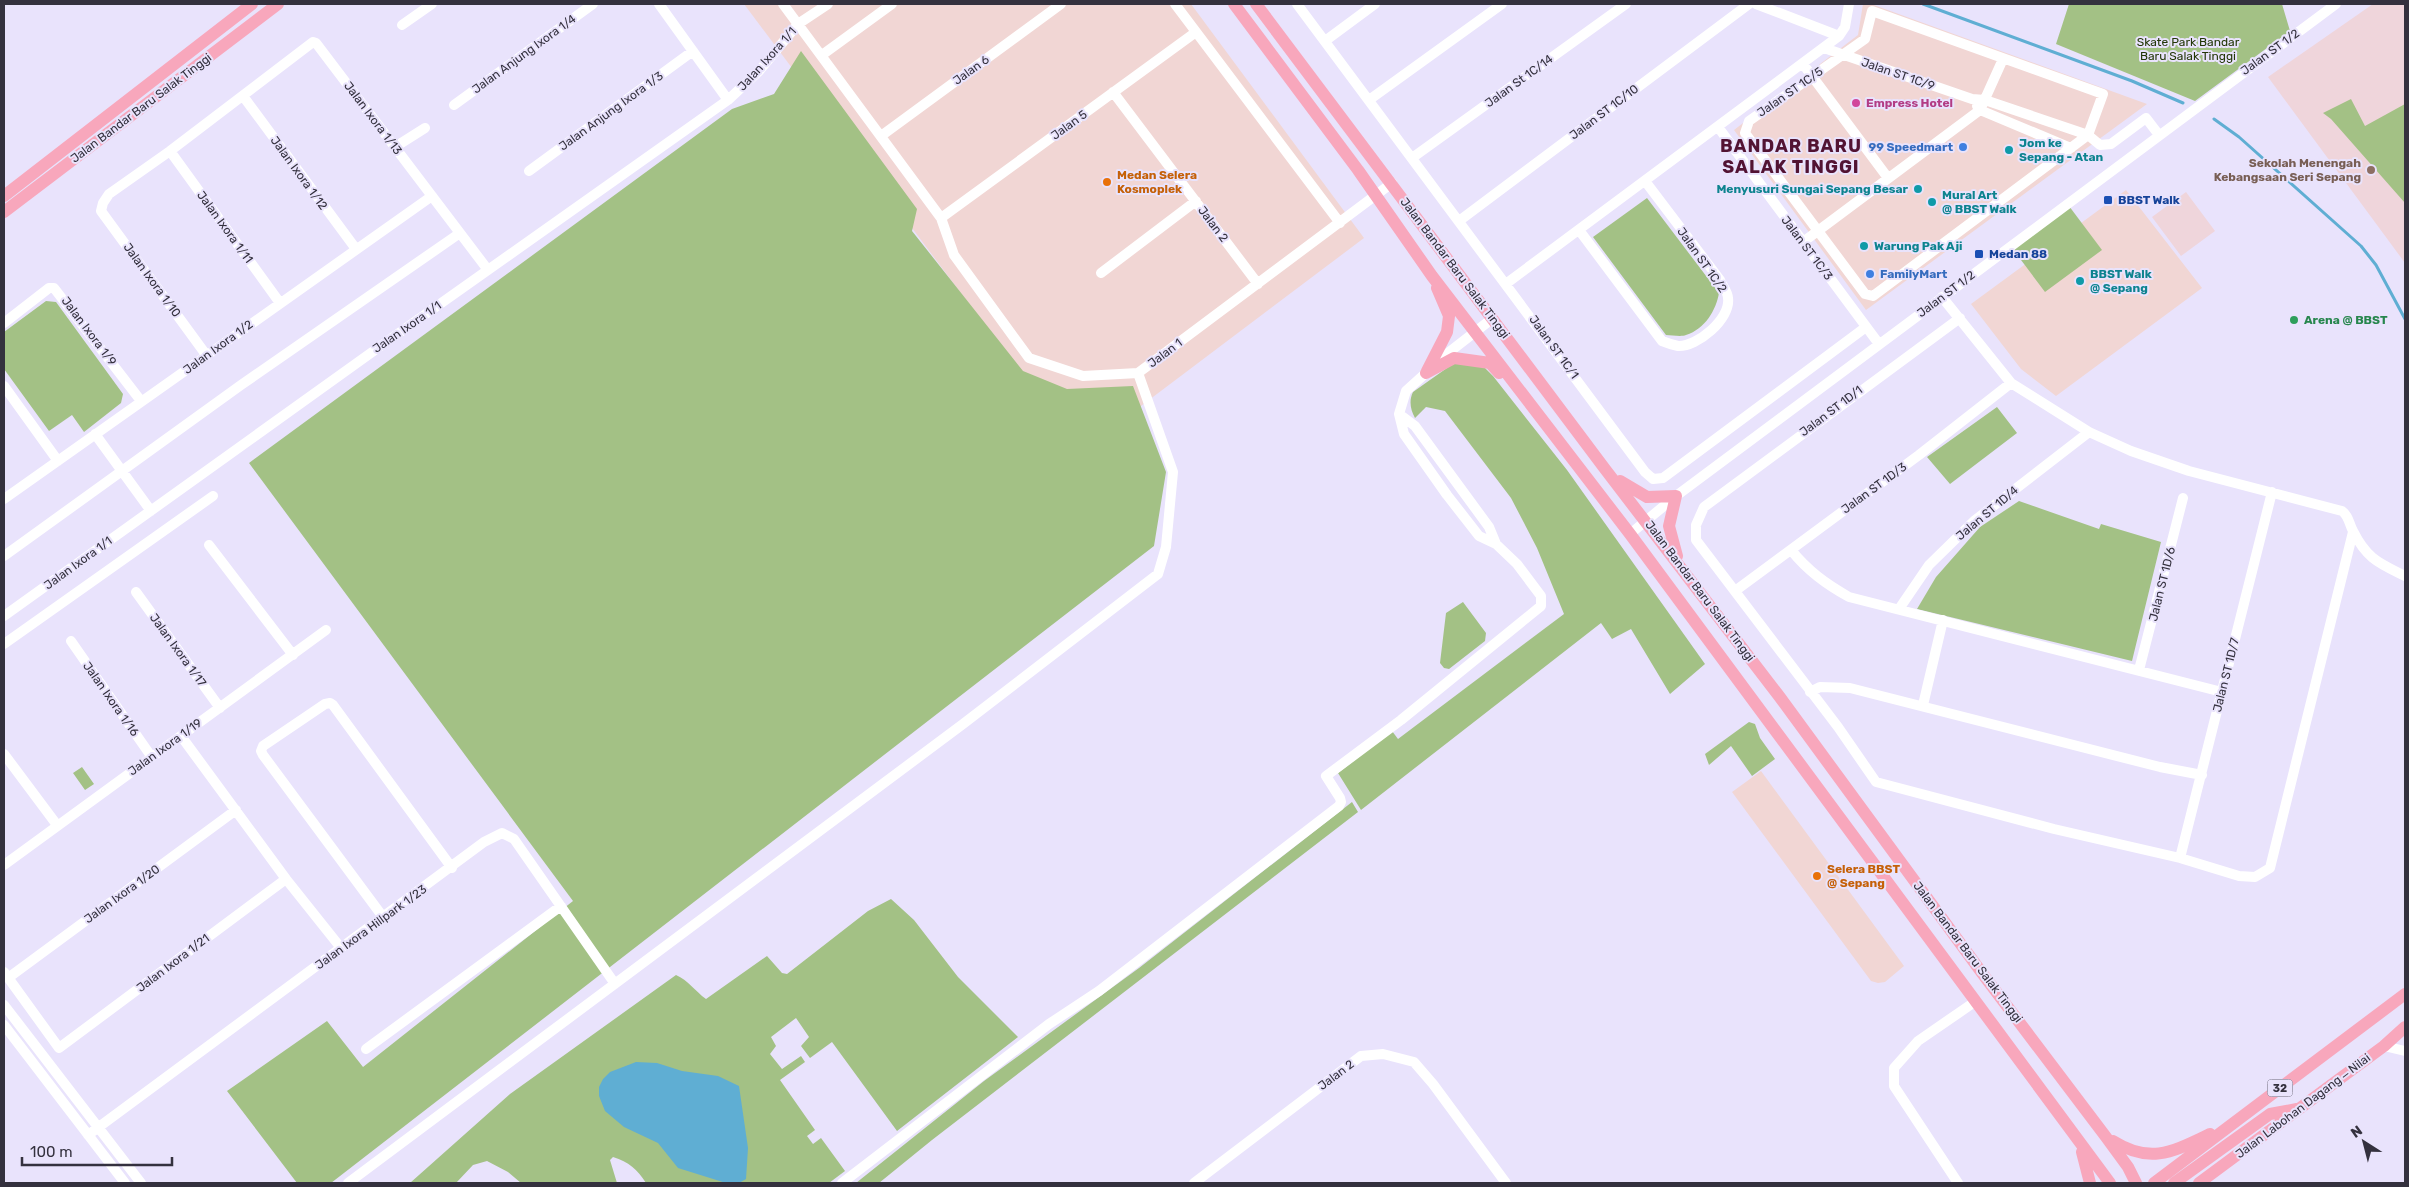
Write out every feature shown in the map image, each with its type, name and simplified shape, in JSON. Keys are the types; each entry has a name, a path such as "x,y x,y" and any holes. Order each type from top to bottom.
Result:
{"main road":[{"name":"Jalan Bandar Baru Salak Tinggi","path":"4,196 252,4"},
{"name":"Jalan Bandar Baru Salak Tinggi","path":"4,212 278,4"},
{"name":"Jalan Bandar Baru Salak Tinggi","path":"1234,4 1432,276 1630,534 1976,1001 2080,1145 2110,1183"},
{"name":"Jalan Bandar Baru Salak Tinggi","path":"1256,4 1605,469 1682,568 2106,1137 2128,1167 2136,1183"},
{"path":"1426,373 1444,342 1448,332 1449,316 1432,276"},
{"path":"1426,373 1454,358 1490,363 1550,430"},
{"path":"1605,469 1630,489 1647,497 1676,496 1669,526 1672,542 1682,568"},
{"name":"32","path":"2154,1183 2405,994"},
{"name":"Jalan Labohan Dagang ‒ Nilai","path":"2198,1183 2302,1108 2384,1046 2405,1027"},
{"path":"2027,1071 2046,1058"},
{"path":"2106,1137 2125,1148 2146,1154 2170,1153 2213,1132 2262,1102"},
{"path":"2174,1183 2270,1114 2302,1108"},
{"path":"2080,1145 2090,1183"}],"street":[{"path":"402,25 432,4"},
{"name":"Jalan Anjung Ixora 1/4","path":"454,105 593,4"},
{"path":"659,4 728,100"},
{"path":"783,4 942,218"},
{"name":"Jalan Ixora 1/1","path":"4,616 728,100 759,71 798,24 828,4"},
{"path":"822,55 892,4"},
{"name":"Jalan 6","path":"881,136 1061,4"},
{"path":"1175,4 1340,223"},
{"name":"Jalan ST 1C/1","path":"1297,4 1507,283 1645,472 1653,479 1663,478 1866,327"},
{"path":"1325,41 1375,4"},
{"path":"1369,100 1502,4"},
{"name":"Jalan St 1C/14","path":"1412,158 1626,4"},
{"name":"Jalan ST 1C/10","path":"1459,221 1749,4"},
{"path":"1756,4 1839,36"},
{"path":"1507,283 1839,36 1845,27 1848,4"},
{"name":"Jalan ST 1/2","path":"1630,534 1676,496 2336,4"},
{"name":"Jalan ST 1C/5","path":"1818,230 1745,133 1749,121 1865,39 1872,11 2004,59"},
{"name":"Jalan 5","path":"942,218 1196,32"},
{"name":"Jalan Ixora 1/13","path":"243,96 313,42 316,43 488,270"},
{"name":"Jalan ST 1C/9","path":"1824,48 1972,99 1985,100 2088,135 2100,145 2111,144 2146,118 2159,135"},
{"name":"Jalan Anjung Ixora 1/3","path":"528,171 693,51"},
{"path":"1803,242 1818,230 1980,110 2004,59 2103,94 2088,135 1874,296 1864,294 1818,230"},
{"path":"1803,64 1888,178"},
{"name":"Jalan 2","path":"1113,92 1258,284"},
{"path":"170,151 243,96"},
{"name":"Jalan Ixora 1/12","path":"243,96 356,249"},
{"path":"1972,99 1980,110 2071,148"},
{"name":"Jalan ST 1C/3","path":"1718,127 1879,344"},
{"path":"395,147 425,128"},
{"name":"Jalan Ixora 1/10","path":"170,151 108,194 101,211 207,356"},
{"name":"Jalan Ixora 1/11","path":"170,151 280,303"},
{"name":"Jalan ST 1C/2","path":"1579,230 1662,341 1678,346 1689,344 1706,334 1719,323 1726,312 1728,297 1720,280 1645,181"},
{"name":"Jalan 1","path":"942,218 949,245 954,255 1029,358 1083,376 1138,373 1392,183"},
{"name":"Jalan Ixora 1/2","path":"4,500 432,196"},
{"path":"1101,273 1196,201"},
{"path":"4,556 122,470 460,233"},
{"name":"Jalan Ixora 1/9","path":"4,323 50,288 54,288 141,401"},
{"path":"1942,297 2011,383 2089,432 2131,451 2189,471 2342,510 2346,514 2353,532 2371,559 2405,576"},
{"path":"842,1183 1042,1030 1099,991 1339,806 1340,798 1326,776 1401,720 1541,606 1541,596 1517,564 1496,544 1479,536 1447,495 1404,434 1399,414 1406,392 1426,373 1493,318"},
{"name":"Jalan ST 1D/1","path":"1735,591 1696,540 1696,525 1704,507 1960,318"},
{"path":"348,1183 963,724 1158,574 1166,547 1173,472 1138,373"},
{"name":"Jalan ST 1D/3","path":"1735,591 1919,456 2011,383"},
{"path":"4,386 58,461"},
{"path":"1399,414 1415,426 1489,527 1496,544"},
{"name":"Jalan ST 1D/4","path":"1899,609 1929,565 1974,521 2089,432"},
{"path":"95,434 151,511"},
{"name":"Jalan ST 1D/7","path":"2180,858 2272,492"},
{"path":"4,644 213,496"},
{"name":"Jalan ST 1D/6","path":"2139,670 2183,498"},
{"path":"1735,591 1876,782 2054,829 2180,858 2239,876 2255,878 2270,868 2353,532"},
{"path":"209,545 292,655"},
{"path":"1791,550 1806,568 1829,586 1849,597 2222,692"},
{"name":"Jalan Ixora 1/17","path":"136,592 220,708"},
{"path":"1923,705 1943,620"},
{"name":"Jalan Ixora 1/19","path":"4,865 326,630"},
{"name":"Jalan Ixora 1/16","path":"71,641 152,756"},
{"path":"1810,692 1820,687 1850,688 2150,764 2202,775"},
{"path":"383,917 263,755 261,751 263,746 325,704 330,703 452,868"},
{"path":"181,736 286,879 341,948"},
{"path":"4,754 57,825"},
{"name":"Jalan Ixora 1/20","path":"6,975 236,810"},
{"name":"Jalan Ixora Hillpark 1/23","path":"88,1134 493,836 502,833 514,839 615,984"},
{"name":"Jalan Ixora 1/21","path":"6,975 60,1048 286,879"},
{"path":"366,1049 561,906"},
{"path":"1958,1183 1894,1086 1894,1068 1918,1041 1976,1001"},
{"path":"4,1005 141,1183"},
{"path":"4,1025 125,1183"},
{"path":"2384,1046 2405,1051"},
{"name":"Jalan 2","path":"1194,1183 1361,1056 1382,1054 1414,1062 1433,1084 1506,1183"}],"shaded area":[{"path":"744,4 1191,4 1364,238 1080,452"},
{"name":"Medan 88","path":"1863,4 1871,4 2147,104 1866,310 1734,130 1858,35"},
{"name":"Sekolah Menengah Kebangsaan Seri Sepang","path":"2373,4 2405,4 2405,263 2268,77"},
{"path":"2126,190 2202,288 2056,396 2021,369 1971,304"},
{"path":"2186,192 2215,231 2181,256 2152,217"},
{"name":"Selera BBST @ Sepang","path":"1761,771 1904,966 1885,982 1871,981 1732,792"}],"green space":[{"name":"Skate Park Bandar Baru Salak Tinggi","path":"2069,4 2282,4 2290,31 2195,101 2056,44"},
{"path":"801,51 917,209 912,231 1023,371 1067,389 1133,386 1166,472 1154,546 331,1183 297,1183 227,1091 327,1021 363,1067 573,901 249,463 732,109 774,94"},
{"path":"2351,99 2365,126 2405,104 2405,203 2331,119 2323,113"},
{"path":"1647,198 1719,293 1715,306 1704,324 1684,336 1666,335 1593,237"},
{"path":"2069,206 2102,250 2045,292 2012,248"},
{"path":"46,301 56,302 123,394 121,403 84,432 72,415 49,431 4,369 4,332"},
{"path":"1454,363 1482,365 1493,376 1567,470 1705,664 1670,694 1631,629 1612,639 1601,623 1361,810 1338,773 1392,731 1398,739 1564,614 1537,548 1511,498 1445,411 1426,407 1415,418 1413,415 1411,401 1413,392"},
{"path":"1997,407 2017,433 1950,484 1927,457"},
{"path":"2019,501 2099,529 2101,524 2161,542 2132,661 1917,609 1936,577 1980,527"},
{"path":"1463,602 1486,633 1485,641 1449,669 1444,668 1440,663 1446,613"},
{"path":"1749,722 1755,724 1760,738 1775,759 1752,776 1731,746 1709,765 1705,754"},
{"path":"82,767 94,784 85,790 73,773"},
{"path":"1352,802 1358,812 932,1140 879,1183 856,1183 984,1081 1139,968"},
{"path":"891,899 914,920 958,977 1018,1037 897,1131 832,1042 810,1058 801,1046 809,1037 796,1018 771,1037 776,1046 770,1054 782,1069 801,1056 805,1062 780,1080 815,1130 807,1136 813,1144 821,1138 845,1171 829,1183 646,1183 632,1167 624,1161 613,1157 610,1160 617,1183 521,1183 508,1172 487,1161 473,1165 456,1183 410,1183 510,1094 676,975 706,999 767,956 782,973 787,974 868,911"}],"water":[{"path":"636,1062 657,1063 682,1071 718,1076 739,1086 748,1148 746,1179 739,1183 726,1183 678,1168 658,1143 624,1127 605,1111 599,1096 599,1087 603,1079 610,1072"}],"waterway":[{"path":"1923,4 2132,81 2183,103"},
{"path":"2214,119 2239,137 2361,246 2376,265 2405,319"}],"place":[{"name":"Empress Hotel","path":"1856,103"},
{"name":"99 Speedmart","path":"1963,147"},
{"name":"Jom ke Sepang - Atan","path":"2009,150"},
{"name":"Sekolah Menengah Kebangsaan Seri Sepang","path":"2371,170"},
{"name":"Medan Selera Kosmoplek","path":"1107,182"},
{"name":"Menyusuri Sungai Sepang Besar","path":"1918,189"},
{"name":"BBST Walk","path":"2108,200"},
{"name":"Mural Art @ BBST Walk","path":"1932,202"},
{"name":"Warung Pak Aji","path":"1864,246"},
{"name":"Medan 88","path":"1979,254"},
{"name":"FamilyMart","path":"1870,274"},
{"name":"BBST Walk @ Sepang","path":"2080,281"},
{"name":"Arena @ BBST","path":"2294,320"},
{"name":"Selera BBST @ Sepang","path":"1817,876"}],"district":[{"name":"BANDAR BARU SALAK TINGGI","path":"1791,156"}]}
